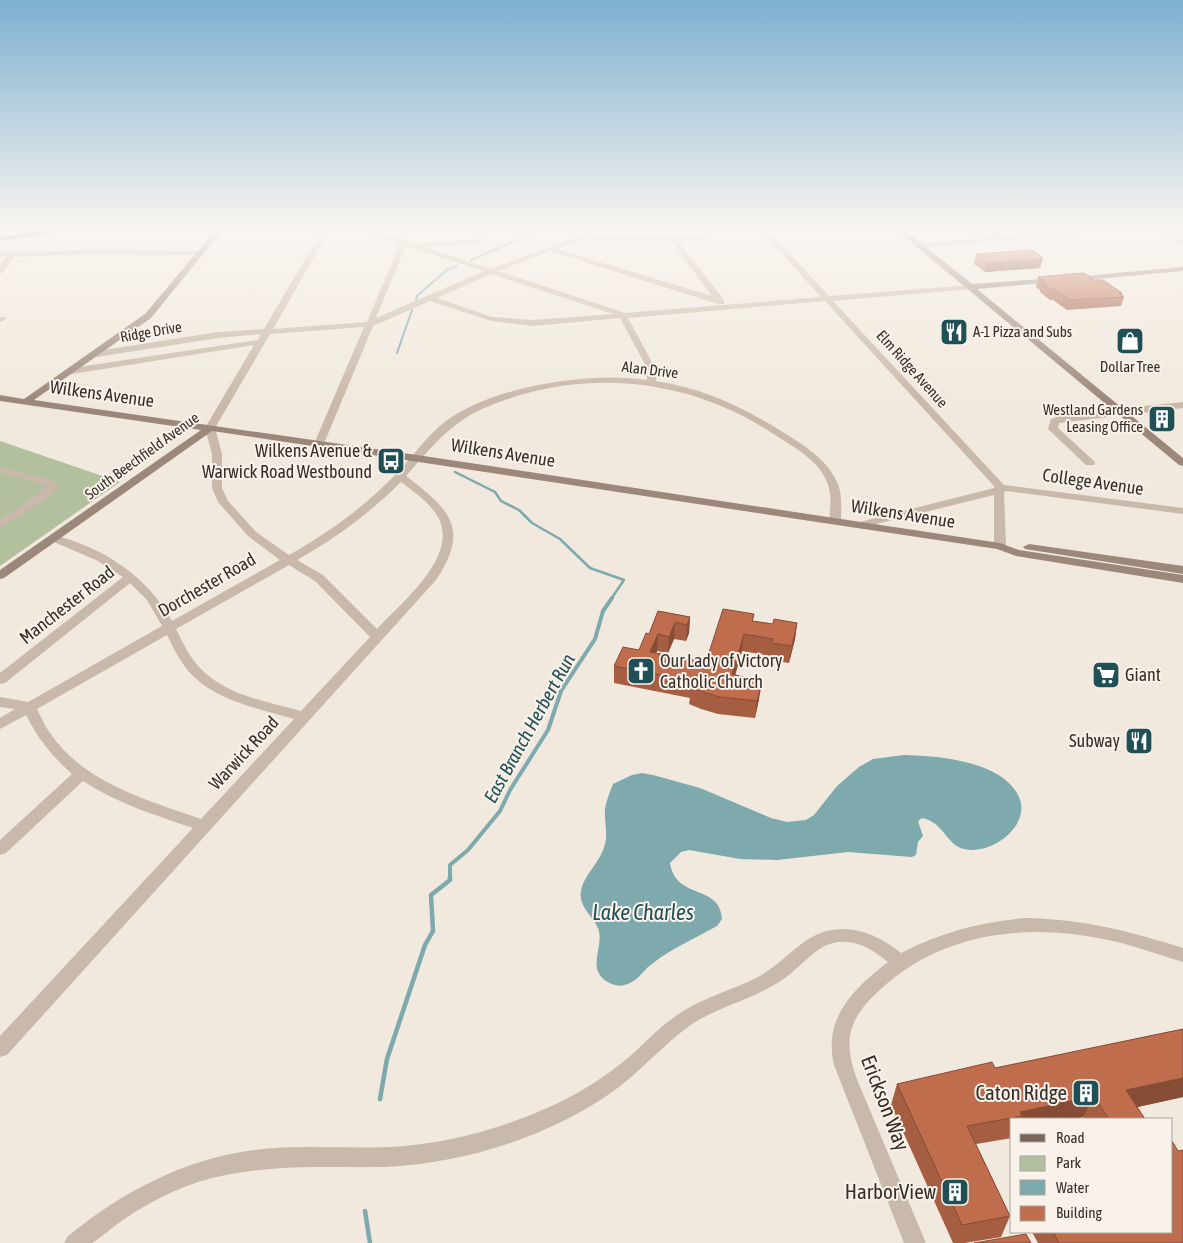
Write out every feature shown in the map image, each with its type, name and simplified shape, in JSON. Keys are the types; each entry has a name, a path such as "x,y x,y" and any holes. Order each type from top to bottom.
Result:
{"street":[{"path":"27,401 97,354 152,312 174,285"},
{"name":"South Beechfield Avenue","path":"0,575 210,428 295,285"},
{"path":"319,444 389,285"},
{"name":"Ridge Drive","path":"97,354 122,352 208,336 370,324 461,285"},
{"path":"532,285 622,314 650,366 652,372 651,382"},
{"path":"668,285 720,301"},
{"path":"708,285 725,308"},
{"name":"Elm Ridge Avenue","path":"816,285 999,485 999,490"},
{"path":"967,285 1183,463"},
{"path":"431,298 491,319 533,323 994,285"},
{"path":"72,371 235,344 261,342"},
{"name":"Alan Drive","path":"417,458 449,424 471,411 501,398 541,387 594,380 651,382 697,392 730,404 810,455 832,481 836,492 835,521"},
{"path":"1090,463 1053,429 1052,423 1061,418 1183,397"},
{"name":"Wilkens Avenue","path":"0,398 417,458 1000,546 1016,545 1183,570"},
{"path":"1116,409 1183,405"},
{"path":"210,428 217,454 217,488 223,502 252,534 289,561 319,578 377,637"},
{"name":"Dorchester Road","path":"0,724 289,561 345,526 375,501 417,458"},
{"path":"0,470 42,481 53,486 52,490 47,494 0,525"},
{"name":"Warwick Road","path":"0,1049 432,577 446,553 448,529 440,511 429,499 400,476"},
{"name":"College Avenue","path":"860,525 1007,488 1183,511"},
{"path":"999,490 1000,546"},
{"path":"53,538 94,554 131,576 151,596 187,660 197,673 210,683 226,692 304,717"},
{"name":"Wilkens Avenue","path":"1000,546 1016,553 1183,579"},
{"name":"Manchester Road","path":"0,680 131,576"},
{"path":"0,702 29,707 52,746 81,774 102,788 204,826"},
{"path":"0,849 81,774"},
{"name":"Erickson Way","path":"915,1243 851,1085 839,1049 840,1033 853,1007 867,990 900,962 924,948 952,936 1006,926 1049,926 1102,932 1183,955"},
{"path":"74,1243 113,1214 165,1184 191,1173 222,1165 284,1157 383,1157 454,1149 487,1140 544,1118 598,1091 628,1069 687,1018 778,974 809,946 824,939 838,935 855,936 881,946 900,962"}],"green space":[{"path":"0,441 120,482 0,566"}],"water":[{"name":"Lake Charles","path":"904,755 965,762 996,773 1008,782 1017,793 1021,804 1016,826 998,842 975,850 964,849 953,843 936,824 922,818 918,821 923,836 918,842 916,855 912,857 848,852 777,860 740,859 689,850 681,852 670,863 674,875 680,883 714,900 719,908 722,919 717,926 656,961 628,984 622,986 612,984 600,975 597,963 600,935 596,924 584,906 581,891 585,879 600,857 605,844 605,810 613,784 632,775 642,773 653,775 700,788 771,818 787,822 806,820 814,815 837,786 859,767 873,759"}],"building":[{"path":"1045,285 1110,285 1122,293 1119,293 1124,297 1070,300"},
{"path":"723,609 754,614 752,621 773,624 774,619 797,623 792,646 772,643 773,639 744,634 732,674 762,682 757,701 720,697 690,687 692,681 614,666 623,647 639,650 646,633 649,634 658,611 690,617 687,625 675,622 669,637 658,634 650,652 706,662"},
{"path":"1183,1029 1183,1078 1126,1090 1144,1118 1108,1118 1094,1096 1020,1112 1022,1116 967,1126 1010,1216 962,1225 897,1084 992,1062 995,1068"},
{"path":"1173,1143 1178,1151 1183,1150 1183,1243 1059,1243 1054,1233 1173,1233"},
{"path":"1026,1234 1031,1243 974,1243"}],"waterway":[{"name":"East Branch Herbert Run","path":"416,300 417,296 430,285"},
{"name":"East Branch Herbert Run","path":"397,353 412,310"},
{"name":"East Branch Herbert Run","path":"455,472 495,492 501,501 519,510 532,523 560,539 590,568 624,580 611,599"},
{"name":"East Branch Herbert Run","path":"380,1099 387,1059 425,945 433,931 431,895 450,880 450,865 468,850 500,811 510,790 548,730 561,691 595,639 603,611 612,598"},
{"name":"East Branch Herbert Run","path":"365,1211 370,1243"}],"place":[{"name":"A-1 Pizza and Subs","path":"954,332"},
{"name":"Dollar Tree","path":"1130,341"},
{"name":"Westland Gardens Leasing Office","path":"1162,419"},
{"name":"Wilkens Avenue & Warwick Road Westbound","path":"391,461"},
{"name":"Our Lady of Victory Catholic Church","path":"641,671"},
{"name":"Giant","path":"1106,675"},
{"name":"Subway","path":"1139,741"},
{"name":"Caton Ridge","path":"1086,1093"},
{"name":"HarborView","path":"955,1192"}]}
